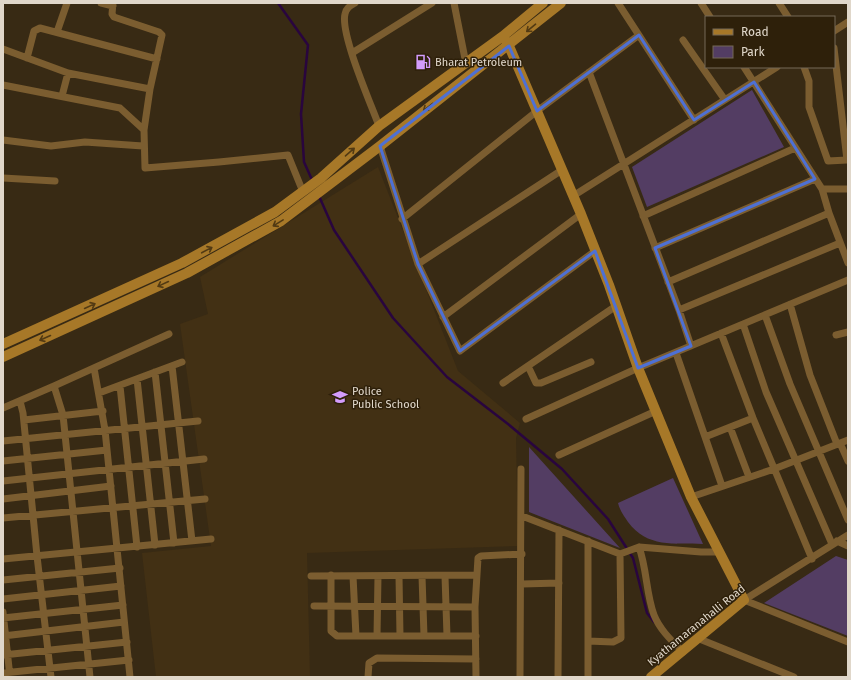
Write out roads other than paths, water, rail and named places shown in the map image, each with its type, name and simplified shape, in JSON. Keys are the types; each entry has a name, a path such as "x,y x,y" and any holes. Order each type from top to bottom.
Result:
{"main road":[{"path":"3,344 182,263 269,216 321,178 379,126 466,64 543,3"},
{"path":"3,356 187,273 281,221 310,201 408,122 509,46 561,3"},
{"path":"503,36 509,46 581,214 638,368 691,498 744,600"},
{"name":"Kyathamaranahalli Road","path":"651,677 744,600"}],"street":[{"path":"57,32 67,3"},
{"path":"100,3 113,5 112,14 114,17 161,34 162,38 150,89 144,130 143,146 145,168 288,155 303,192"},
{"path":"355,3 348,8 344,19 352,53 379,126"},
{"path":"352,53 432,3"},
{"path":"454,3 466,64"},
{"path":"618,3 694,120"},
{"path":"701,3 709,16"},
{"path":"779,3 787,16"},
{"path":"835,30 848,22"},
{"path":"27,58 35,29 40,28 157,59"},
{"path":"402,219 537,111 639,35"},
{"path":"683,40 725,100"},
{"path":"3,49 68,73 150,89"},
{"path":"804,68 809,81 809,107 828,161 847,160 846,130 835,55"},
{"path":"745,68 822,189 829,213 848,263"},
{"path":"573,196 776,68"},
{"path":"589,72 679,310 691,346"},
{"path":"62,96 68,73"},
{"path":"3,86 120,108 144,130"},
{"path":"3,140 51,146 86,142 143,146"},
{"path":"380,146 402,219 418,264 442,317 460,351 595,251"},
{"path":"643,216 795,148"},
{"path":"418,264 562,170"},
{"path":"3,178 55,181"},
{"path":"655,248 815,179"},
{"path":"822,189 848,189"},
{"path":"668,282 829,213"},
{"path":"442,317 581,214"},
{"path":"679,310 840,243"},
{"path":"526,419 638,368 848,280"},
{"path":"790,304 810,375 838,443 848,461"},
{"path":"503,383 616,306"},
{"path":"765,315 790,384 848,520"},
{"path":"743,324 766,392 795,460 834,542 848,546"},
{"path":"836,335 848,332"},
{"path":"721,333 752,418 812,558"},
{"path":"3,408 169,334"},
{"path":"676,353 722,486"},
{"path":"99,393 182,362"},
{"path":"528,366 536,383 540,383 590,362"},
{"path":"172,366 180,423 192,541"},
{"path":"94,368 103,411 130,677"},
{"path":"155,372 174,543"},
{"path":"137,379 155,545"},
{"path":"54,386 63,415 90,677"},
{"path":"120,386 137,547"},
{"path":"20,401 24,420 39,577 51,677"},
{"path":"24,420 103,411"},
{"path":"559,455 656,411"},
{"path":"705,437 752,418"},
{"path":"3,441 198,421"},
{"path":"730,427 749,477"},
{"path":"691,498 774,469 848,440"},
{"path":"3,462 107,450"},
{"path":"3,481 204,459"},
{"path":"520,677 522,584 521,469"},
{"path":"3,499 111,486"},
{"path":"3,518 206,499"},
{"path":"522,516 588,541 625,552 640,548 718,552"},
{"path":"558,677 559,530"},
{"name":"Kyathamaranahalli Road","path":"744,600 812,558 834,542 848,535"},
{"path":"3,559 211,539"},
{"path":"588,541 588,677"},
{"path":"640,548 654,614 664,632 683,652"},
{"path":"588,641 613,642 621,638 625,552"},
{"path":"476,677 475,607 477,562 481,556 522,554"},
{"path":"3,580 120,568"},
{"path":"331,575 331,631 337,636 476,636"},
{"path":"311,576 476,575"},
{"path":"354,576 356,636"},
{"path":"377,636 378,576"},
{"path":"400,576 400,636"},
{"path":"422,576 424,636"},
{"path":"445,576 447,636"},
{"path":"522,584 559,583"},
{"path":"3,599 121,586"},
{"path":"744,600 848,642"},
{"path":"3,618 123,605"},
{"path":"314,606 475,607"},
{"path":"3,612 5,655 8,674 129,660"},
{"path":"4,636 124,622"},
{"path":"697,638 794,677"},
{"path":"5,655 126,642"},
{"path":"368,677 369,663 377,658 476,659"}],"waterway":[{"path":"278,3 308,45 301,114 304,162 313,182"},
{"path":"319,196 334,230 393,318 447,377 508,424 562,469 608,519 633,558 647,613 654,622"}],"place":[{"name":"Bharat Petroleum","path":"423,62"},
{"name":"Police Public School","path":"340,397"}]}
